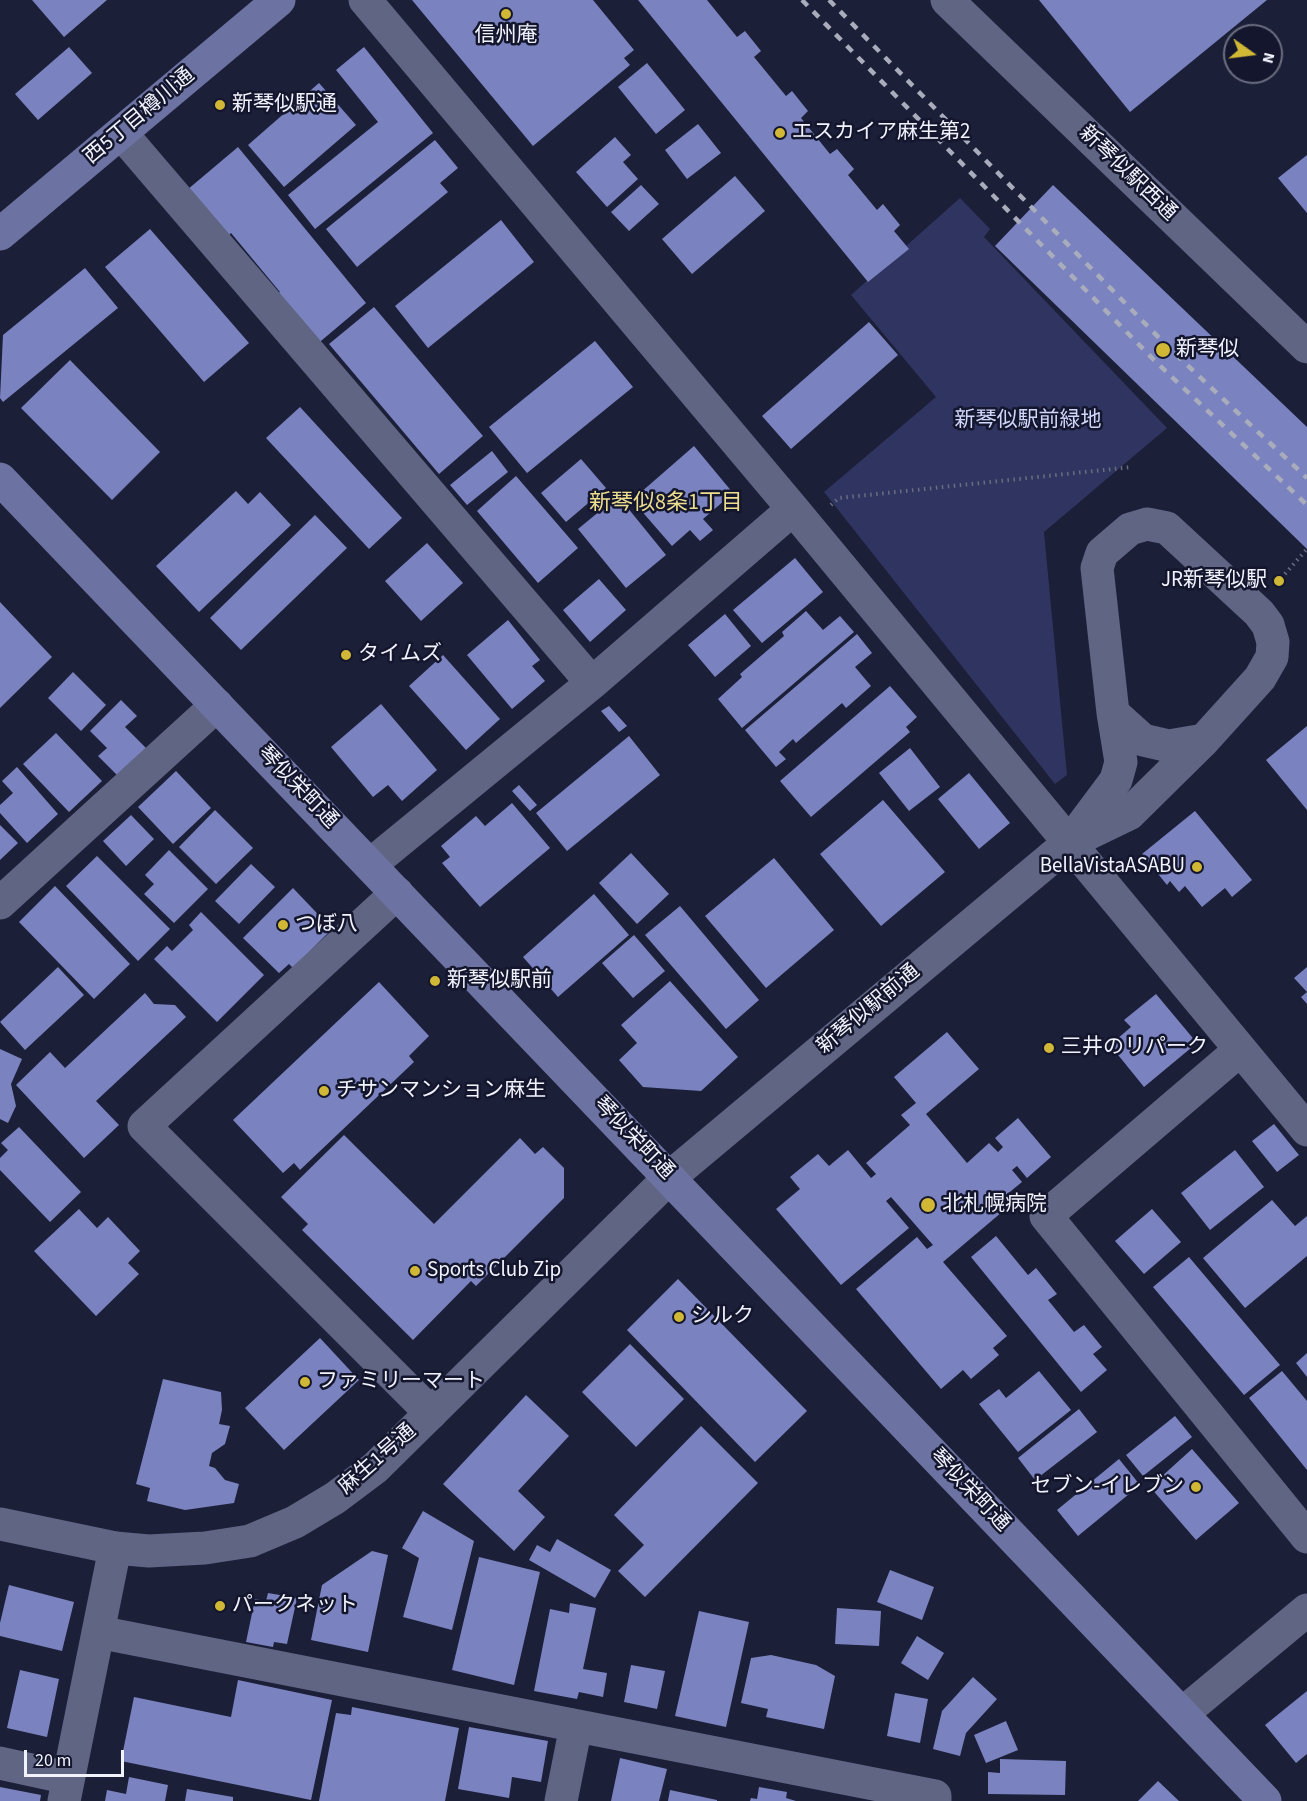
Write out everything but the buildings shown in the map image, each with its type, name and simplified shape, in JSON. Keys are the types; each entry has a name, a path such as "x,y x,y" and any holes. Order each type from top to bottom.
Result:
{"main road":[{"name":"西5丁目樽川通","path":"0,234 279,0"},
{"name":"琴似栄町通","path":"0,479 1265,1801"}],"street":[{"path":"365,0 808,511 1069,843 1307,1130"},
{"name":"新琴似駅西通","path":"947,0 1307,347"},
{"path":"121,133 592,683"},
{"path":"370,865 592,683 808,511"},
{"path":"1147,524 1167,528 1259,613 1268,625 1273,642 1272,657 1260,678 1204,740 1129,814 1069,843 1116,780 1121,762 1113,713 1097,568 1102,553 1131,529 1147,524"},
{"path":"0,903 218,705"},
{"path":"1113,713 1143,740 1169,746 1204,740"},
{"name":"新琴似駅前通","path":"670,1177 1069,843"},
{"path":"397,892 144,1126 431,1413"},
{"path":"1240,1050 1046,1216 1307,1537"},
{"name":"麻生1号通","path":"0,1524 115,1548 149,1551 205,1548 250,1541 295,1522 335,1498 375,1468 670,1177"},
{"path":"0,1763 66,1789 115,1548"},
{"path":"1182,1714 1307,1610"},
{"path":"98,1632 935,1796 935,1801"},
{"path":"561,1801 576,1726"}],"path":[{"path":"808,511 839,498 1132,467"},
{"path":"1286,574 1307,549"}],"green space":[{"name":"新琴似駅前緑地","path":"960,198 990,229 984,237 1167,428 1044,532 1067,775 1055,784 824,492 936,397 851,295"}],"railway":[{"path":"802,0 1154,360 1307,505"},
{"path":"829,0 1167,346 1307,478"}],"place":[{"name":"信州庵","path":"506,14"},
{"name":"新琴似駅通","path":"220,105"},
{"name":"エスカイア麻生第2","path":"780,133"},
{"name":"新琴似","path":"1163,350"},
{"name":"JR新琴似駅","path":"1279,581"},
{"name":"タイムズ","path":"346,655"},
{"name":"BellaVistaASABU","path":"1197,867"},
{"name":"つぼ八","path":"283,925"},
{"name":"新琴似駅前","path":"435,981"},
{"name":"三井のリパーク","path":"1049,1048"},
{"name":"チサンマンション麻生","path":"324,1091"},
{"name":"北札幌病院","path":"928,1205"},
{"name":"Sports Club Zip","path":"415,1271"},
{"name":"シルク","path":"679,1317"},
{"name":"ファミリーマート","path":"305,1382"},
{"name":"セブン-イレブン","path":"1196,1487"},
{"name":"パークネット","path":"220,1606"}],"district":[{"name":"新琴似8条1丁目","path":"666,504"}]}
